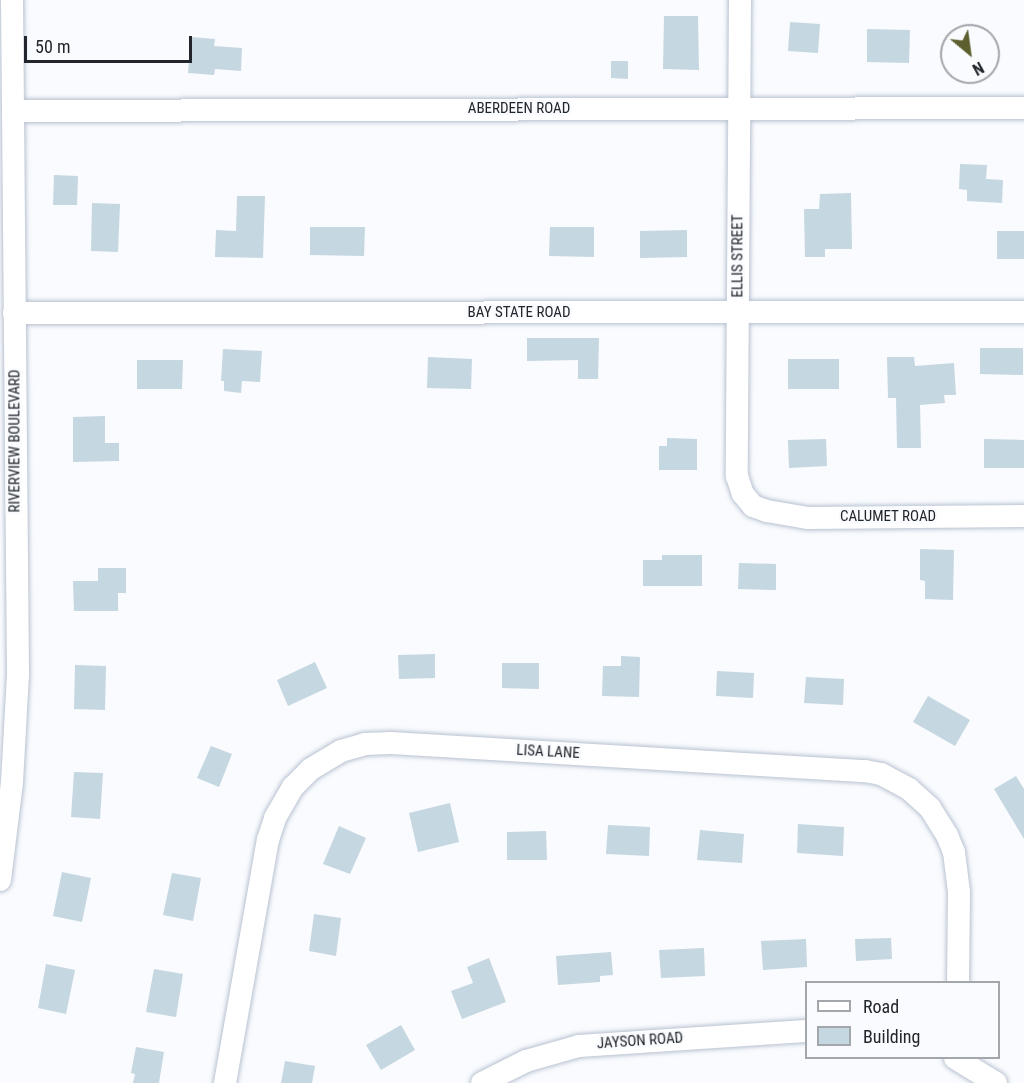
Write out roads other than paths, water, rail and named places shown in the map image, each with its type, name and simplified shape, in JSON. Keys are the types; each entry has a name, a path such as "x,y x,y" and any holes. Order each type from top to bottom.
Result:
{"street":[{"name":"RIVERVIEW BOULEVARD","path":"0,880 12,782 18,673 12,0"},
{"name":"ELLIS STREET","path":"740,0 737,476 743,494 753,506"},
{"name":"ABERDEEN ROAD","path":"13,111 1024,108"},
{"name":"BAY STATE ROAD","path":"15,313 1024,312"},
{"name":"CALUMET ROAD","path":"753,506 784,515 808,518 1024,516"},
{"name":"LISA LANE","path":"225,1083 268,840 275,818 293,787 311,769 336,753 365,744 415,744 865,771 881,774 909,789 930,808 947,835 954,852 959,892 958,981"},
{"name":"JAYSON ROAD","path":"482,1083 526,1061 579,1046 805,1031"},
{"path":"957,1059 996,1083"}]}
